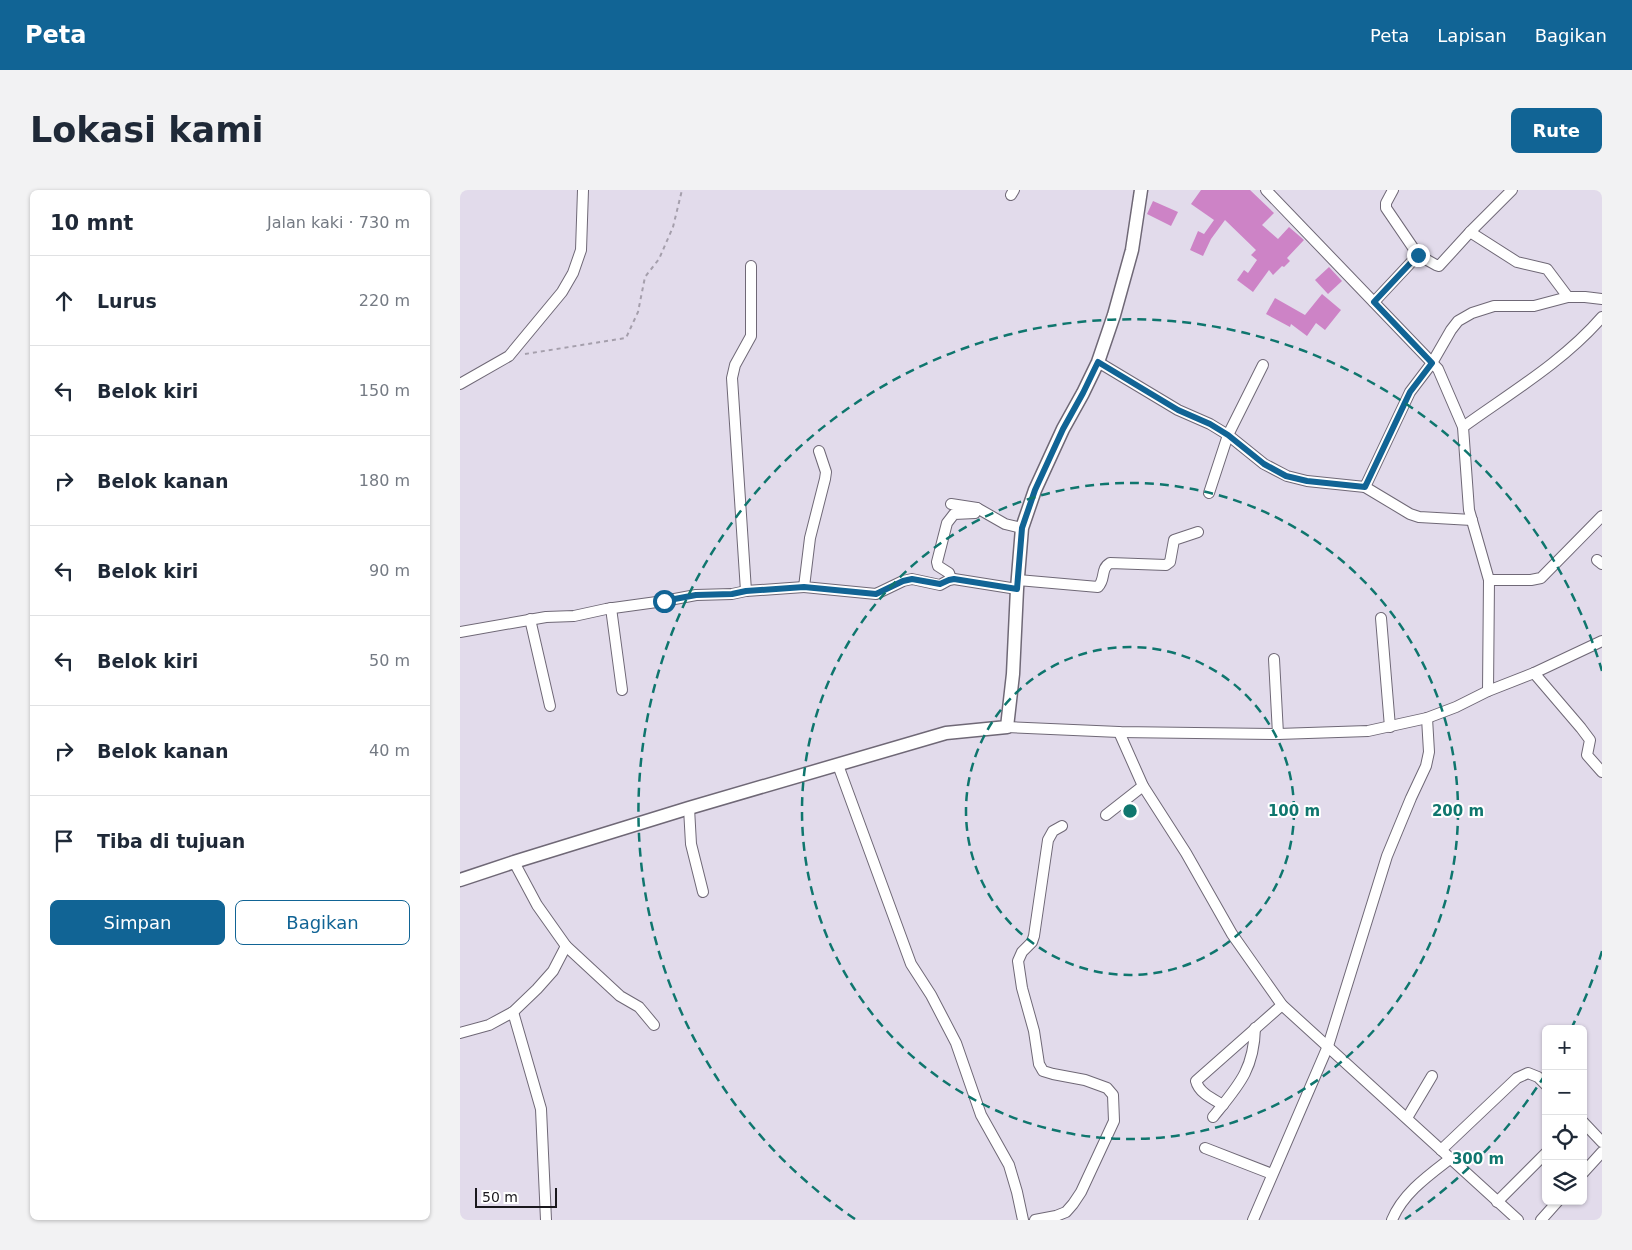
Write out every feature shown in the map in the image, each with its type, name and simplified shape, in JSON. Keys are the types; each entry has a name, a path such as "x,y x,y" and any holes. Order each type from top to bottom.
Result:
{"street":[{"path":"460,384 510,356 562,292 573,272 581,250 583,190"},
{"path":"1007,727 1013,674 1022,528 1035,490 1063,429 1098,362 1114,315 1132,250 1141,190"},
{"path":"1266,190 1438,369 1462,427 1469,510 1489,580 1488,691"},
{"path":"1393,190 1386,208 1418,255 1439,266 1512,190"},
{"path":"1470,232 1517,262 1547,268 1568,297"},
{"path":"1374,302 1418,255"},
{"path":"746,591 732,378 735,365 751,336 751,266"},
{"path":"1365,487 1410,392 1432,363 1458,321 1472,313 1494,306 1534,306 1568,297 1602,299"},
{"path":"1462,427 1542,371 1591,330 1602,317"},
{"path":"1098,362 1178,410 1210,424 1228,435 1264,464 1286,476 1307,481 1365,487 1414,516 1472,520"},
{"path":"1209,493 1228,435 1263,365"},
{"path":"804,587 810,538 826,472 819,450"},
{"path":"951,504 977,508 1005,524 1022,528"},
{"path":"951,580 949,573 938,566 936,562 947,523 954,514 975,513 977,508"},
{"path":"1489,580 1531,580 1541,578 1602,516"},
{"path":"460,632 546,616 574,616 611,608 696,595 732,594 746,591 804,587 876,594 903,581 912,579 936,584 951,580 1017,585 1098,587 1103,581 1106,564 1166,565 1170,562 1174,540 1198,532"},
{"path":"611,608 622,690"},
{"path":"1381,618 1390,727"},
{"path":"530,619 550,706"},
{"path":"460,880 690,808 946,733 1007,727 1119,732 1278,734 1368,731 1427,718 1456,707 1488,691 1534,673 1602,640"},
{"path":"1274,659 1278,734"},
{"path":"1534,673 1586,734 1590,740 1587,755 1602,772"},
{"path":"1253,1220 1328,1046 1387,856 1429,756 1427,718"},
{"path":"1119,732 1143,786 1186,853 1232,934 1282,1005 1518,1220"},
{"path":"838,765 911,964 931,994 956,1043 981,1115 1009,1164 1023,1220"},
{"path":"1106,816 1143,786"},
{"path":"690,808 691,844 703,892"},
{"path":"1035,1220 1066,1212 1073,1204 1082,1192 1114,1121 1113,1095 1107,1088 1085,1080 1043,1071 1039,1064 1034,1031 1022,988 1018,961 1022,952 1032,942 1034,936 1048,840 1053,831 1062,826"},
{"path":"514,862 538,905 566,946 620,996 639,1007 654,1024"},
{"path":"460,1033 489,1025 512,1012 553,971 566,946"},
{"path":"1223,1105 1201,1090 1196,1081 1282,1005"},
{"path":"512,1012 541,1109 546,1220"},
{"path":"1213,1117 1239,1084 1250,1064 1254,1050 1255,1028"},
{"path":"1441,1150 1516,1078 1528,1073 1542,1081"},
{"path":"1407,1118 1432,1076"},
{"path":"1587,1126 1602,1142"},
{"path":"1205,1148 1272,1174"},
{"path":"1587,1169 1602,1152"},
{"path":"1392,1220 1402,1202 1428,1176 1451,1158"},
{"path":"1497,1202 1542,1158"},
{"path":"1541,1220 1554,1205"}],"path":[{"path":"510,356 626,338 638,312 644,277 659,260 673,227 682,190"}],"building":[{"path":"1201,190 1250,190 1274,213 1262,225 1278,239 1289,227 1304,240 1287,258 1290,261 1273,275 1269,270 1253,292 1237,280 1244,270 1248,273 1257,260 1251,255 1256,250 1225,220 1211,239 1203,256 1190,250 1198,231 1204,234 1214,220 1191,204"},
{"path":"1153,201 1178,212 1171,226 1147,214"},
{"path":"1329,267 1342,281 1328,294 1315,280"},
{"path":"1322,294 1341,310 1325,330 1316,323 1307,336 1291,324 1290,327 1266,314 1275,298 1305,315"}],"route":[{"path":"664,601 696,595 732,594 746,591 804,587 876,594 903,581 912,579 936,584 954,579 1017,589 1022,528 1035,490 1063,429 1098,362 1178,410 1210,424 1228,435 1264,464 1286,476 1307,481 1365,487 1410,392 1432,363 1374,302 1418,255"}]}
